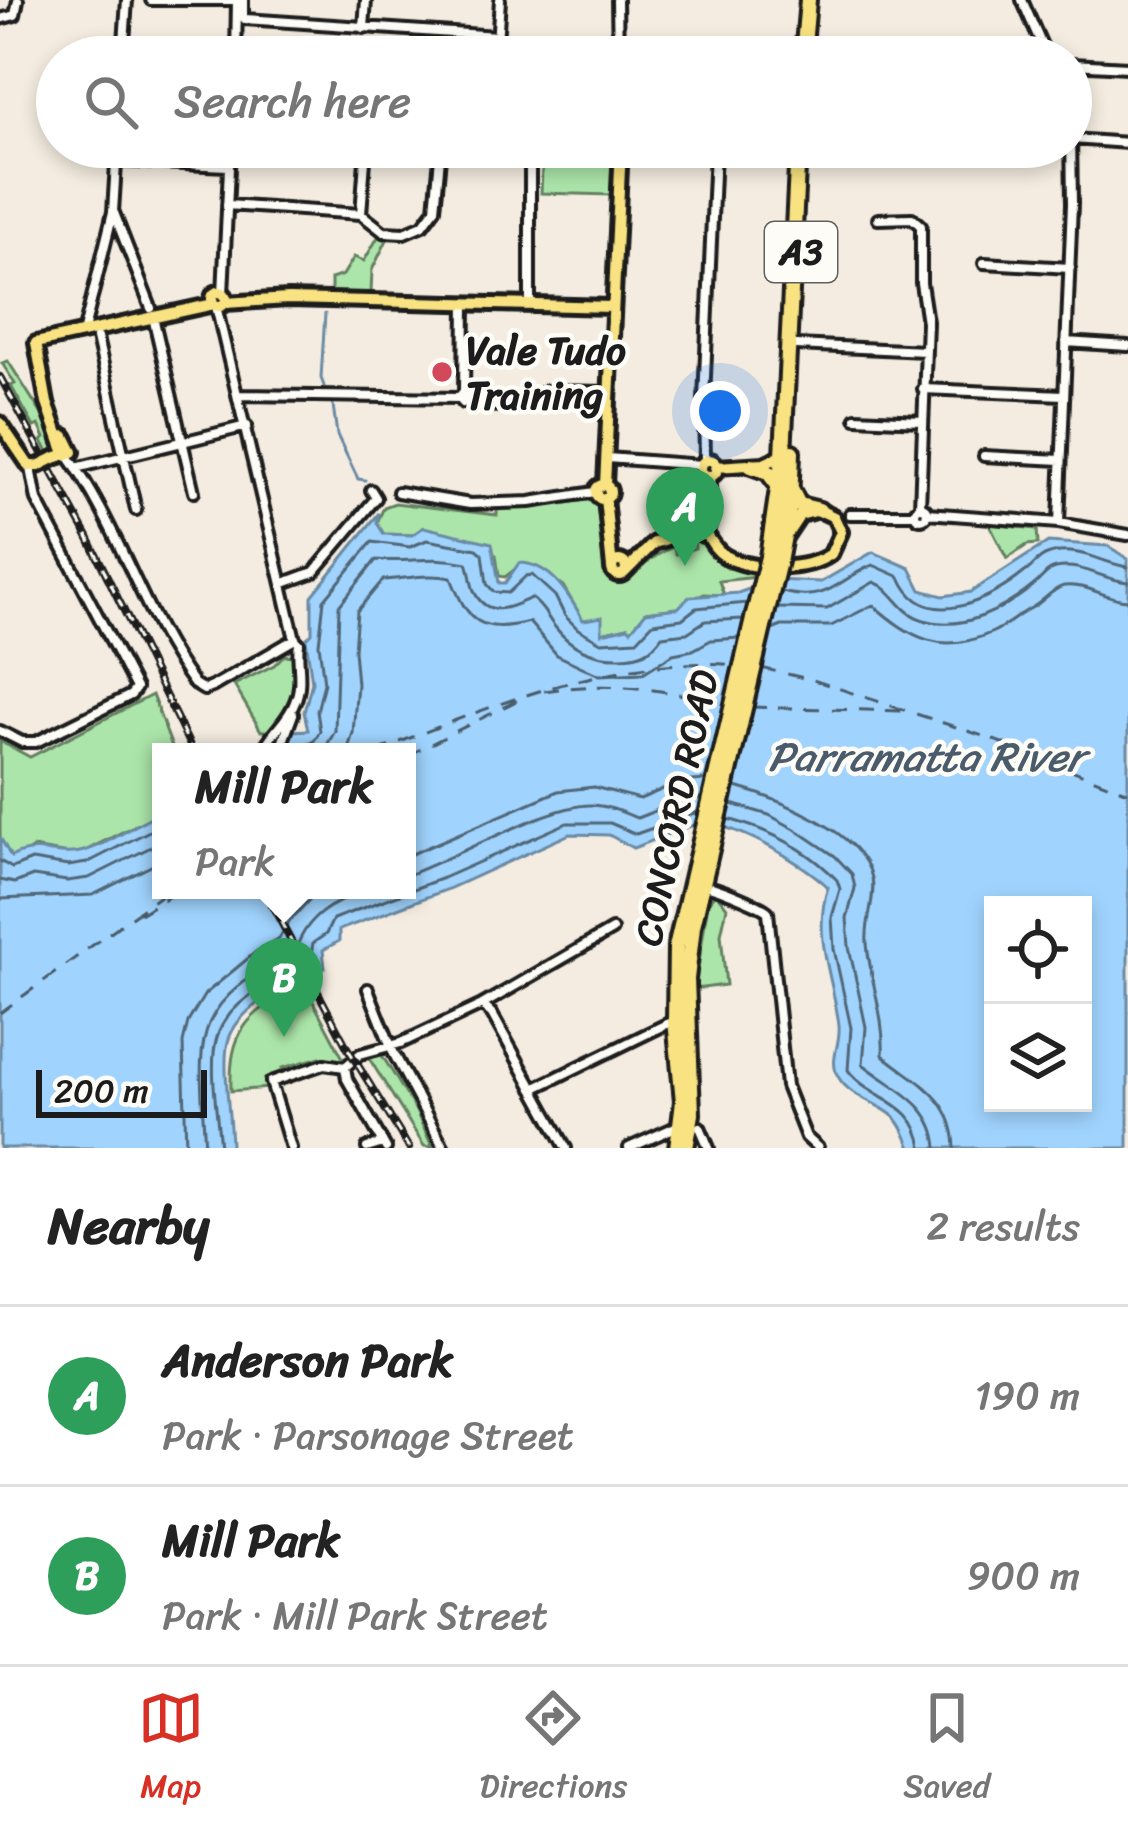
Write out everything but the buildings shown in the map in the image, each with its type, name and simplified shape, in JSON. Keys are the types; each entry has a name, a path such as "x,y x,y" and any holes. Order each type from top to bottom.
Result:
{"highway":[{"path":"810,36 811,0"},
{"name":"A3","path":"774,556 786,487 783,455 801,168"},
{"name":"A3","path":"774,556 784,539 802,168"},
{"path":"751,466 768,472 797,504 819,510"},
{"name":"CONCORD ROAD","path":"686,1148 691,1124 676,947 774,556"},
{"name":"CONCORD ROAD","path":"681,1017 688,964 707,889 706,839"},
{"name":"CONCORD ROAD","path":"676,1148 691,1124"}],"main road":[{"path":"620,168 602,492 610,549 619,566 637,559 657,542 701,528"},
{"path":"0,423 19,457 35,467 64,453 34,345 42,339 219,300 612,307"},
{"path":"783,455 751,466 708,467 701,528 729,558 791,568 809,566 831,554 841,537 837,520 819,510 802,513 784,539"}],"street":[{"path":"0,19 14,16 18,0"},
{"path":"124,36 127,0"},
{"path":"151,0 204,3 265,23 497,36 500,0"},
{"path":"364,28 366,0"},
{"path":"617,0 618,36"},
{"path":"1022,0 1038,36"},
{"path":"1092,65 1128,67"},
{"path":"1092,139 1128,142"},
{"path":"84,330 113,212 116,168"},
{"path":"228,168 219,300 301,670 283,743"},
{"path":"361,214 364,168"},
{"path":"227,206 361,214 377,229 404,233 422,225 437,203 440,168"},
{"path":"530,168 530,304"},
{"path":"607,458 708,467 703,422 714,168"},
{"path":"1059,523 1072,168"},
{"path":"113,212 151,308"},
{"path":"878,218 912,218 921,226 925,351 920,511"},
{"path":"983,262 1070,268"},
{"path":"464,397 465,303"},
{"path":"154,321 194,491"},
{"path":"97,338 136,510"},
{"path":"1066,342 1128,346"},
{"path":"796,345 925,351"},
{"path":"923,389 1064,394"},
{"path":"240,394 464,397 482,406 518,405 546,391 608,392"},
{"path":"856,418 922,421"},
{"path":"78,467 247,426"},
{"path":"64,453 78,467 115,544 196,686 212,687 294,644"},
{"path":"984,456 1061,460"},
{"path":"0,731 22,742 36,742 135,692 134,680 37,500 35,467"},
{"path":"398,492 470,504 602,492"},
{"path":"284,583 314,572 377,495"},
{"path":"850,514 920,511 1059,523 1128,535"},
{"path":"268,743 296,701"},
{"path":"707,889 760,903 768,912 786,1086 806,1137 818,1148"},
{"path":"290,1148 271,1082 324,1064 345,1067 360,1054 482,1005 611,930"},
{"path":"368,989 390,1045 444,1148"},
{"path":"482,1005 566,1148"},
{"path":"533,1089 681,1017"},
{"path":"345,1067 384,1145 367,1148"},
{"path":"629,1148 691,1124 709,1148"}],"green space":[{"path":"542,168 612,168 611,195 541,193"},
{"path":"378,237 387,240 372,270 371,293 331,293 331,279 343,275 354,257 364,261"},
{"path":"8,361 41,413 62,463 56,467 39,425 34,427 11,386 15,384 2,363"},
{"path":"596,499 607,572 622,582 666,550 673,547 676,554 695,548 694,540 704,539 727,568 759,571 757,577 719,581 724,595 704,594 678,608 646,612 636,628 601,633 583,620 563,586 548,576 518,567 499,576 496,555 412,535 383,534 377,523 384,507 395,503 497,515 497,510"},
{"path":"989,524 1037,529 1038,544 1027,545 1007,559"},
{"path":"292,655 290,696 270,731 261,731 234,685"},
{"path":"152,695 171,743 152,743 152,817 83,852 33,848 0,869 0,741 30,757"},
{"path":"716,893 727,907 721,934 726,985 695,989 708,902"},
{"path":"308,978 316,992 310,996 344,1060 323,1062 320,1057 282,1068 283,1073 270,1078 268,1088 231,1091 234,1049 248,1022"},
{"path":"380,1052 433,1148 424,1146 367,1055"}],"water":[{"name":"Parramatta River","path":"379,513 377,523 384,534 412,535 424,527 492,543 499,583 505,583 519,563 541,568 558,582 583,620 602,617 602,633 631,630 646,612 678,608 689,597 738,593 774,580 821,582 873,552 910,568 921,590 943,596 971,592 1048,542 1108,546 1128,559 1128,1148 911,1148 896,1119 850,1090 836,1072 839,1025 822,922 828,887 765,844 709,824 687,827 633,848 609,835 570,834 448,889 339,930 339,941 323,950 325,968 268,996 234,1028 226,1064 231,1148 0,1148 0,837 11,857 29,851 74,853 152,817 152,899 416,899 416,743 289,743 292,731 308,730 304,712 312,682 306,639 312,633 312,596"}],"waterway":[{"path":"324,386 325,314"},
{"path":"333,405 337,435 358,479 365,480"}],"ferry route":[{"path":"398,743 507,701 598,676 644,667 739,665"},
{"path":"761,668 813,680 989,738 1128,792"},
{"path":"544,691 617,687 730,704"},
{"path":"416,751 518,700"},
{"path":"751,707 903,711"},
{"path":"0,1013 156,899"},
{"path":"140,914 164,899"}],"railway":[{"path":"0,377 88,537 189,743"},
{"path":"269,899 348,1049 409,1148"}],"place":[{"name":"Vale Tudo Training","path":"442,372"},
{"name":"Anderson Park","path":"685,566"},
{"name":"Mill Park","path":"284,1037"}]}
